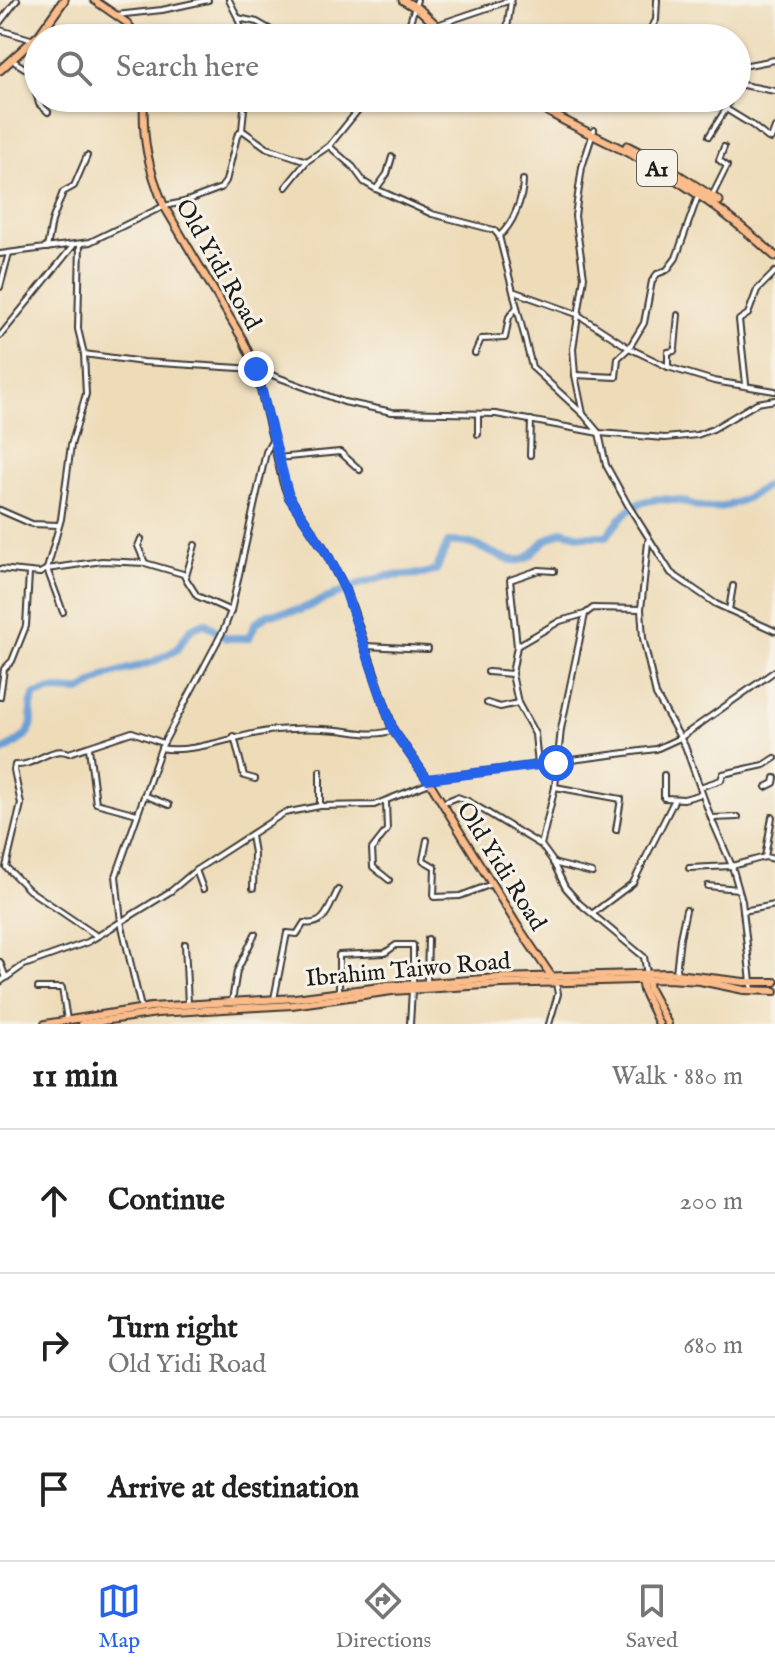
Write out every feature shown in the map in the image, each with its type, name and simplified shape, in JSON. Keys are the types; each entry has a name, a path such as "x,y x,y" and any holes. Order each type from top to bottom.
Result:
{"highway":[{"path":"47,24 64,0"},
{"path":"50,24 70,0"},
{"path":"403,0 415,2 438,24"},
{"path":"0,73 24,51"},
{"path":"0,73 24,53"},
{"name":"A1","path":"547,112 660,163 712,196 775,250"},
{"name":"A1","path":"559,112 699,194 731,217 775,256"}],"main road":[{"path":"94,0 126,24"},
{"name":"Old Yidi Road","path":"144,112 146,156 164,206 243,340 256,369 289,497 326,552 346,590 393,730 442,803 550,979"},
{"name":"Ibrahim Taiwo Road","path":"45,1024 142,1012 292,1005 427,983 644,977 676,973 775,982"},
{"path":"643,990 644,977"},
{"path":"644,977 659,1020"},
{"name":"Ibrahim Taiwo Road","path":"82,1024 188,1004 550,979 627,981 644,977 700,981 752,991 775,991"},
{"path":"651,994 655,983 667,979"},
{"path":"627,981 643,990 659,1020 668,1024"}],"street":[{"path":"0,22 17,0"},
{"path":"116,15 162,10 208,0"},
{"path":"229,0 239,24"},
{"path":"438,24 511,0 508,24"},
{"path":"654,24 657,0"},
{"path":"409,24 415,2"},
{"path":"238,18 260,24"},
{"path":"0,30 24,36"},
{"path":"751,64 775,60"},
{"path":"15,62 24,68"},
{"path":"751,87 775,91"},
{"path":"0,254 80,244 164,206 197,198 224,185 237,136 242,130 244,112"},
{"path":"286,187 307,161 329,146 357,112"},
{"path":"709,136 724,112"},
{"path":"731,112 768,138 771,139 775,128"},
{"path":"242,130 267,148 307,161"},
{"path":"583,414 573,349 584,277 575,231 575,206 582,167 594,132"},
{"path":"329,146 353,167 364,182 376,189 432,214 494,230 499,236 532,367 599,433 606,465 671,573 729,610 775,631"},
{"path":"712,196 727,169 727,164 719,160 724,147"},
{"path":"47,248 52,221 63,192 74,186 87,156"},
{"path":"376,189 387,174 392,157"},
{"path":"499,236 516,210 523,180"},
{"path":"575,375 615,378 618,358 629,348 644,323 652,281 657,274 667,270 676,258 699,194"},
{"path":"63,612 47,569 59,525 69,456 86,394 84,354 78,329 80,244"},
{"path":"0,336 73,246"},
{"path":"0,287 9,253"},
{"path":"746,384 739,320 748,314 757,290 775,272"},
{"path":"514,292 577,314 629,348 668,367 714,381 775,391"},
{"path":"475,353 481,339 505,338 509,317 517,307"},
{"path":"668,367 668,352 675,348 678,315"},
{"path":"84,354 143,362 256,369 344,402 369,408 416,414 496,414 599,433 665,438 697,435 757,403 775,400"},
{"path":"478,414 478,434"},
{"path":"530,455 531,420"},
{"path":"144,1024 121,922 116,876 162,746 231,611 266,452 273,439"},
{"path":"277,458 340,452 360,470"},
{"path":"0,510 32,524 59,525"},
{"path":"141,539 138,549 145,563"},
{"path":"648,539 641,609 643,638 656,695 680,738 732,866 743,911 752,991"},
{"path":"186,576 195,545"},
{"path":"0,569 29,573 97,561 145,563 186,576 197,596 231,611"},
{"path":"538,765 535,734 518,703 512,674 517,646 510,580 539,570 554,571"},
{"path":"0,697 4,669 12,661 26,626 29,573"},
{"path":"729,610 733,586"},
{"path":"517,646 560,621 585,614 593,608 641,609"},
{"path":"541,845 555,787 556,763 585,614"},
{"path":"365,646 428,649"},
{"path":"0,982 24,965 79,947 171,891 196,870 284,813 320,806 374,805 428,781 656,749 680,738 775,671"},
{"path":"488,672 512,674"},
{"path":"487,703 500,707 518,703"},
{"path":"97,936 29,890 6,867 21,804 15,765 25,766 57,751 69,753 89,748 132,732 177,751 234,736 276,730 327,729 372,734 393,730"},
{"path":"234,736 244,776 255,779"},
{"path":"89,748 96,803 137,814"},
{"path":"700,787 716,783 723,774 764,765 775,758"},
{"path":"320,771 320,806"},
{"path":"664,775 664,798 702,794"},
{"path":"766,787 774,783 775,778"},
{"path":"555,787 621,799 616,830"},
{"path":"144,795 169,805"},
{"path":"442,803 457,797 468,801 541,845 565,887 579,903 644,957 644,977"},
{"path":"593,913 633,883 675,799"},
{"path":"386,802 387,830 372,849 373,867 389,880"},
{"path":"711,818 738,817"},
{"path":"765,857 772,817"},
{"path":"251,836 253,888"},
{"path":"427,840 423,860 435,867 434,897 460,896 492,884"},
{"path":"689,868 732,866 765,857 775,859"},
{"path":"553,863 592,873"},
{"path":"196,870 203,889"},
{"path":"708,886 738,889"},
{"path":"274,999 287,933 297,934 304,923 314,925 322,921 338,890"},
{"path":"743,911 775,905"},
{"path":"676,973 686,910"},
{"path":"232,1001 237,971 255,934"},
{"path":"427,983 428,939"},
{"path":"185,944 188,1004"},
{"path":"339,993 339,955 385,953 396,945 413,945 410,1024"},
{"path":"0,962 6,978"},
{"path":"549,1024 558,994 550,979"},
{"path":"38,988 62,988 67,1021"}],"waterway":[{"path":"0,753 29,731 35,695 52,690 80,691 108,675 153,662 176,650 191,629 205,623 226,638 249,638 255,624 268,614 300,610 359,584 387,576 436,570 448,543 470,544 518,560 526,558 546,540 563,531 581,536 607,536 629,510 646,501 667,499 705,508 724,507 775,480"}],"route":[{"path":"256,369 289,497 326,552 344,587 393,730 427,779 556,763"}]}
